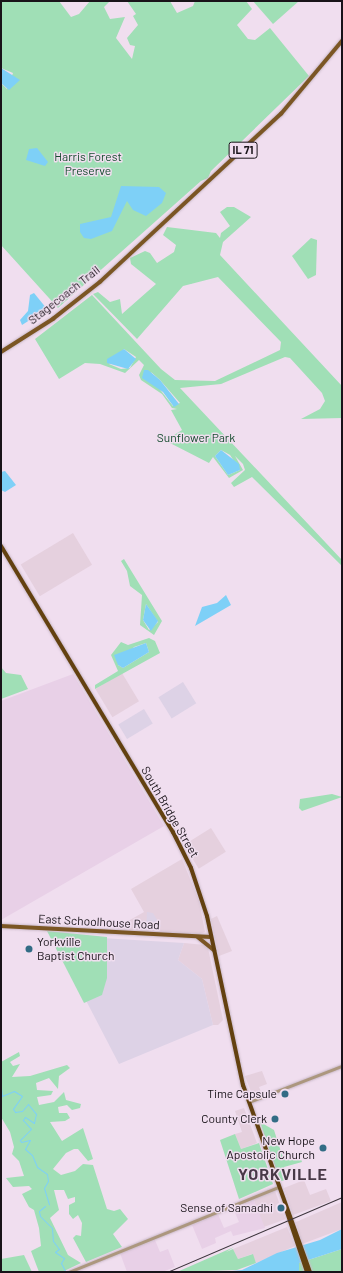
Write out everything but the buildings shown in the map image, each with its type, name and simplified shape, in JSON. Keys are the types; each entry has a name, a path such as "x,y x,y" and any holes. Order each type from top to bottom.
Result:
{"highway":[{"name":"South Bridge Street","path":"1,546 176,839 199,890 214,950 233,1048 248,1103 310,1272"},
{"name":"South Bridge Street","path":"298,1242 307,1272"}],"main road":[{"name":"Stagecoach Trail","path":"1,352 71,306 134,250 281,114 342,41"},
{"name":"East Schoolhouse Road","path":"1,926 185,937 211,937"},
{"path":"197,937 214,950"}],"street":[{"path":"248,1103 342,1066"},
{"path":"69,1272 278,1186"}],"shaded area":[{"path":"73,533 92,565 40,596 21,564"},
{"path":"122,673 139,701 112,717 95,689"},
{"path":"73,674 164,826 1,920 1,701"},
{"path":"183,682 196,703 172,719 158,697"},
{"path":"144,709 153,724 127,739 118,724"},
{"path":"211,828 226,852 199,869 184,845"},
{"path":"182,859 199,901 205,932 197,935 114,929 144,912 131,889"},
{"path":"147,912 153,913 161,926 154,930 146,930"},
{"path":"217,916 232,951 219,956 211,919"},
{"path":"52,935 184,943 178,960 202,979 213,1025 119,1064"},
{"path":"184,943 205,945 208,948 223,1020 218,1025 213,1025 202,979 178,960"},
{"path":"262,1071 267,1084 259,1087 262,1094 253,1097 245,1076"},
{"path":"244,1108 257,1143 241,1149 235,1134 242,1132 235,1111"},
{"path":"304,1180 310,1195 326,1189 331,1201 293,1215 284,1188"},
{"path":"275,1191 285,1219 264,1227 253,1199"},
{"path":"254,1200 265,1228 233,1236 231,1231 215,1238 216,1243 202,1249 192,1225 218,1214 224,1228 239,1222 233,1208"},
{"path":"342,1202 342,1229 302,1244 296,1222"},
{"path":"287,1227 295,1246 256,1263 252,1254 238,1259 233,1249"},
{"path":"155,1240 160,1252 168,1249 175,1267 162,1272 127,1272 120,1253"}],"green space":[{"name":"Harris Forest Preserve","path":"1,1 59,1 71,17 79,14 90,1 110,1 104,7 110,19 125,17 116,38 132,59 135,46 130,45 127,38 138,25 133,16 136,14 127,1 170,1 177,13 193,6 195,1 246,1 252,9 237,25 248,39 255,40 270,28 309,76 211,171 208,178 201,181 58,308 1,245 1,83 7,89 13,73 1,68"},
{"path":"253,1 299,1 273,24"},
{"name":"Sunflower Park","path":"227,207 234,207 251,217 223,242 220,255 342,386 342,418 301,419 320,409 325,401 322,393 290,358 285,357 221,384 180,388 342,560 342,566 252,477 234,487 231,483 245,470 243,464 235,456 243,470 229,478 213,457 209,463 166,440 182,430 171,410 177,409 172,408 162,394 141,380 139,375 144,365 139,360 125,373 100,364 85,363 59,379 35,339 92,295 161,369 175,380 215,381 280,350 281,342 218,277 183,286 137,339 93,294 98,292 110,302 120,299 122,314 156,284 131,264 130,258 145,251 150,253 157,263 174,252 176,245 163,235 167,227 216,233 220,238 221,233 230,226 220,212","holes":["124,349 136,357 130,368 121,369 109,364","151,372 180,403 173,406 158,387","221,450 230,455 240,470 228,475 215,456"]},
{"path":"311,238 317,240 316,275 308,279 292,256"},
{"path":"124,559 162,621 154,635 140,625 142,595 130,586 127,571 121,561","holes":["146,604 158,622 149,630 143,620"]},
{"path":"149,638 155,641 160,653 95,689 95,685 118,671 111,655 121,642 128,645","holes":["146,643 149,652 123,668 118,665 134,647"]},
{"path":"1,667 6,673 21,675 28,689 1,699"},
{"path":"332,794 342,797 302,811 299,808 300,799"},
{"path":"47,931 107,937 107,978 102,995 84,1003"},
{"path":"19,1052 20,1056 10,1062 13,1066 20,1064 12,1077 30,1076 67,1065 70,1068 59,1076 58,1089 49,1078 36,1083 37,1090 53,1091 51,1095 37,1097 39,1105 54,1102 64,1092 66,1100 81,1104 80,1108 72,1110 67,1105 58,1107 59,1113 67,1113 70,1118 65,1121 50,1122 62,1141 83,1128 93,1159 88,1161 78,1149 74,1149 66,1153 53,1169 61,1175 75,1171 83,1164 93,1165 107,1209 114,1211 120,1209 128,1219 113,1234 122,1247 86,1262 73,1238 76,1235 81,1236 82,1223 78,1215 73,1219 69,1214 69,1205 75,1202 75,1197 68,1199 64,1190 54,1190 59,1210 50,1218 68,1255 81,1263 62,1272 39,1272 31,1251 41,1246 39,1228 34,1210 29,1207 22,1194 32,1189 29,1186 13,1187 6,1178 24,1176 19,1161 12,1154 14,1147 10,1132 1,1117 1,1062"},
{"path":"260,1122 274,1130 282,1155 298,1152 302,1162 284,1167 288,1180 280,1181"},
{"path":"235,1134 241,1149 259,1143 273,1184 239,1199 220,1140"},
{"path":"234,1247 226,1252 233,1249 238,1259 253,1254 256,1263 237,1270 177,1272"},
{"path":"342,1249 342,1272 298,1271 299,1263"},
{"path":"24,1255 32,1272 1,1272 1,1259"}],"water":[{"path":"1,68 20,80 9,90 1,83"},
{"path":"37,148 48,162 45,166 26,160 29,149"},
{"path":"121,186 159,187 166,193 162,203 146,216 133,210 127,201 112,231 91,239 84,238 80,232 80,224 111,217"},
{"path":"34,293 47,309 22,325 20,320 28,311 30,295"},
{"path":"124,349 136,359 128,369 107,363 107,359"},
{"path":"144,370 148,370 160,380 179,404 174,407 163,392 142,378"},
{"path":"221,450 239,464 240,470 228,475 215,456"},
{"path":"5,471 16,485 5,492 1,490 1,472"},
{"path":"226,595 231,605 195,626 202,607 217,603"},
{"path":"146,604 158,621 151,631 143,620"},
{"path":"146,643 149,652 123,668 118,665 114,655"},
{"path":"342,1229 342,1249 299,1263 299,1272 222,1272 242,1270 277,1253 320,1240"}],"waterway":[{"path":"1,1088 2,1096 14,1091 22,1096 13,1109 15,1112 22,1111 28,1104 36,1114 34,1123 25,1117 23,1120 31,1129 20,1140 21,1142 30,1140 25,1149 32,1155 37,1167 47,1174 48,1181 44,1188 49,1204"},
{"path":"45,1206 39,1211 40,1216 52,1228 53,1241 59,1249 55,1252 64,1258 61,1263 65,1271"}],"railway":[{"path":"167,1272 342,1197"}],"place":[{"name":"Yorkville Baptist Church","path":"29,949"},
{"name":"Time Capsule","path":"285,1094"},
{"name":"County Clerk","path":"275,1119"},
{"name":"New Hope Apostolic Church","path":"323,1148"},
{"name":"Sense of Samadhi","path":"281,1208"}],"district":[{"name":"YORKVILLE","path":"283,1174"}]}
